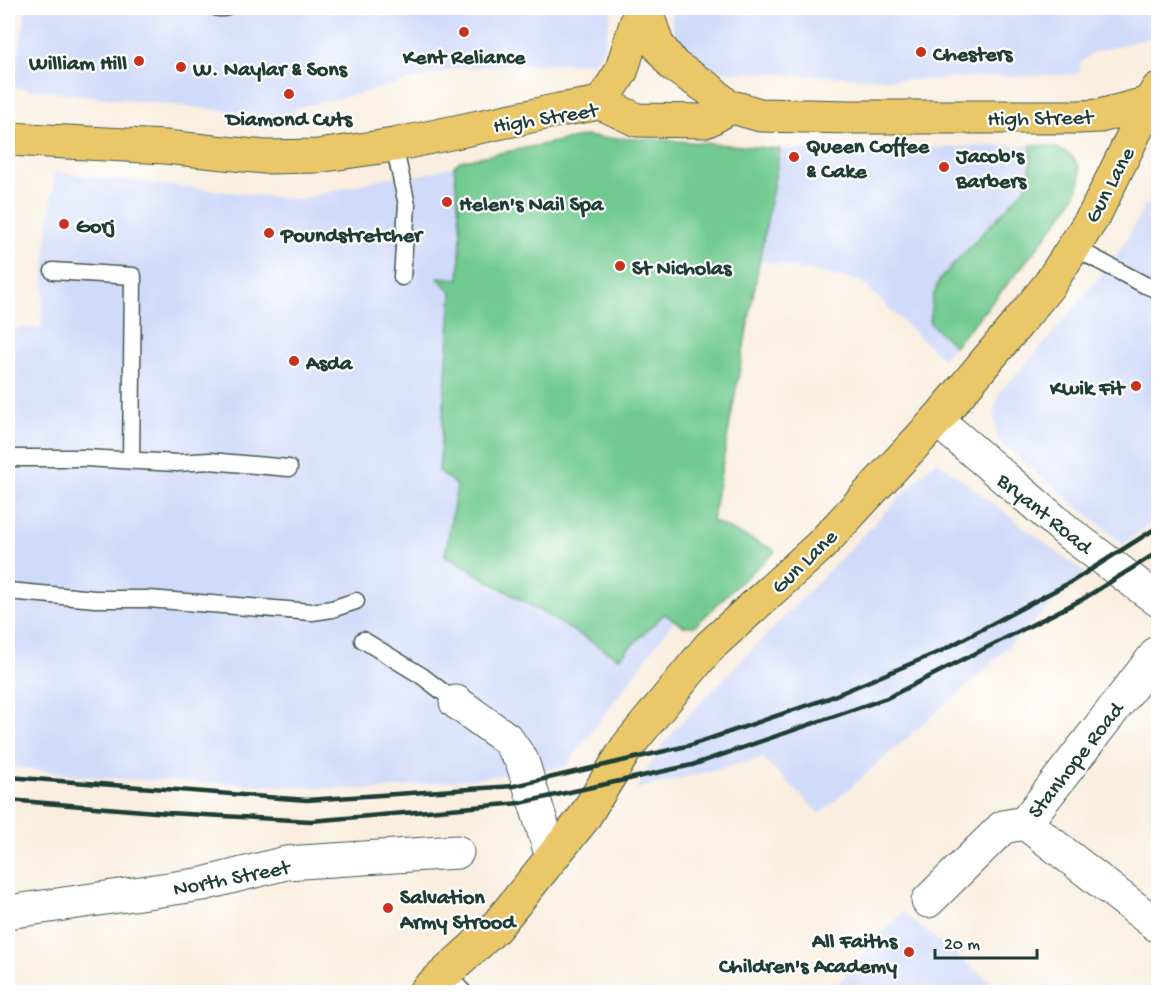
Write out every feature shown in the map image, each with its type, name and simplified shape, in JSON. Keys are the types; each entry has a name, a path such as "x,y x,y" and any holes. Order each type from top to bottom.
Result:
{"main road":[{"path":"601,103 621,72 643,8"},
{"path":"643,8 657,44 674,66 709,89 729,108"},
{"name":"High Street","path":"8,139 165,147 265,157 318,156 394,146 601,103 637,120 706,121 729,108 760,115 1100,116 1155,98"},
{"name":"Gun Lane","path":"445,986 583,819 627,747 709,647 821,545 937,420 1042,294 1095,214 1155,98"}],"street":[{"name":"Bryant Road","path":"937,420 1069,534 1158,600"},
{"name":"Stanhope Road","path":"928,901 1003,826 1025,823 1158,652"},
{"path":"456,702 507,739 522,761 552,857"},
{"path":"1025,823 1158,926"},
{"name":"North Street","path":"8,912 203,884 286,863 457,852"}],"lane":[{"path":"218,8 224,8"},
{"path":"394,146 407,205 402,277"},
{"path":"1073,248 1158,290"},
{"path":"53,272 133,276 131,461"},
{"path":"8,458 84,458 177,464 210,461 289,468"},
{"path":"8,591 95,599 140,598 318,611 356,601"},
{"path":"363,640 422,676 456,702"}],"shaded area":[{"path":"26,8 612,8 603,51 594,62 454,69 295,108 293,118 13,88"},
{"path":"671,8 1158,8 1158,36 1093,52 1080,63 1081,70 1077,74 910,80 728,72 704,67 689,55 676,36 672,25"},
{"path":"1158,125 1158,518 1123,544 1003,445 997,436 994,415 999,393 1081,300 1122,247 1146,204 1153,204"},
{"path":"1031,145 1030,176 1025,188 940,279 930,323 954,346 943,359 860,281 760,261 780,149"},
{"path":"454,166 461,233 685,605 566,767 376,790 97,778 8,766 8,329 41,327 46,250 55,172 298,200 388,177 413,177"},
{"path":"936,460 1087,575 1083,574 980,674 820,814 763,758 636,789 661,746 699,704"},
{"name":"All Faiths Children's Academy","path":"902,912 1003,992 831,992"}],"green space":[{"path":"586,136 780,149 712,521 774,550 774,553 695,626 684,626 664,614 619,658 445,555 457,486 439,471 452,293 437,277 459,279 461,233 454,166 460,161"},
{"path":"1031,145 1049,146 1073,158 1080,174 1077,191 1064,213 1029,258 954,346 930,323 932,299 940,279 1025,188 1030,176"}],"railway":[{"path":"8,777 307,800 514,786 691,745 829,698 941,651 1071,582 1158,527"},
{"path":"8,800 168,813 311,821 520,803 692,765 887,698 1083,599 1158,552"}],"place":[{"name":"Kent Reliance","path":"464,32"},
{"name":"Chesters","path":"921,52"},
{"name":"William Hill","path":"139,61"},
{"name":"W. Naylar & Sons","path":"181,67"},
{"name":"Diamond Cuts","path":"289,94"},
{"name":"Queen Coffee & Cake","path":"794,157"},
{"name":"Jacob's Barbers","path":"944,167"},
{"name":"Helen's Nail Spa","path":"447,202"},
{"name":"Gorj","path":"64,224"},
{"name":"Poundstretcher","path":"269,233"},
{"name":"St Nicholas","path":"620,266"},
{"name":"Asda","path":"294,361"},
{"name":"Kwik Fit","path":"1136,386"},
{"name":"Salvation Army Strood","path":"388,908"},
{"name":"All Faiths Children's Academy","path":"909,952"}]}
